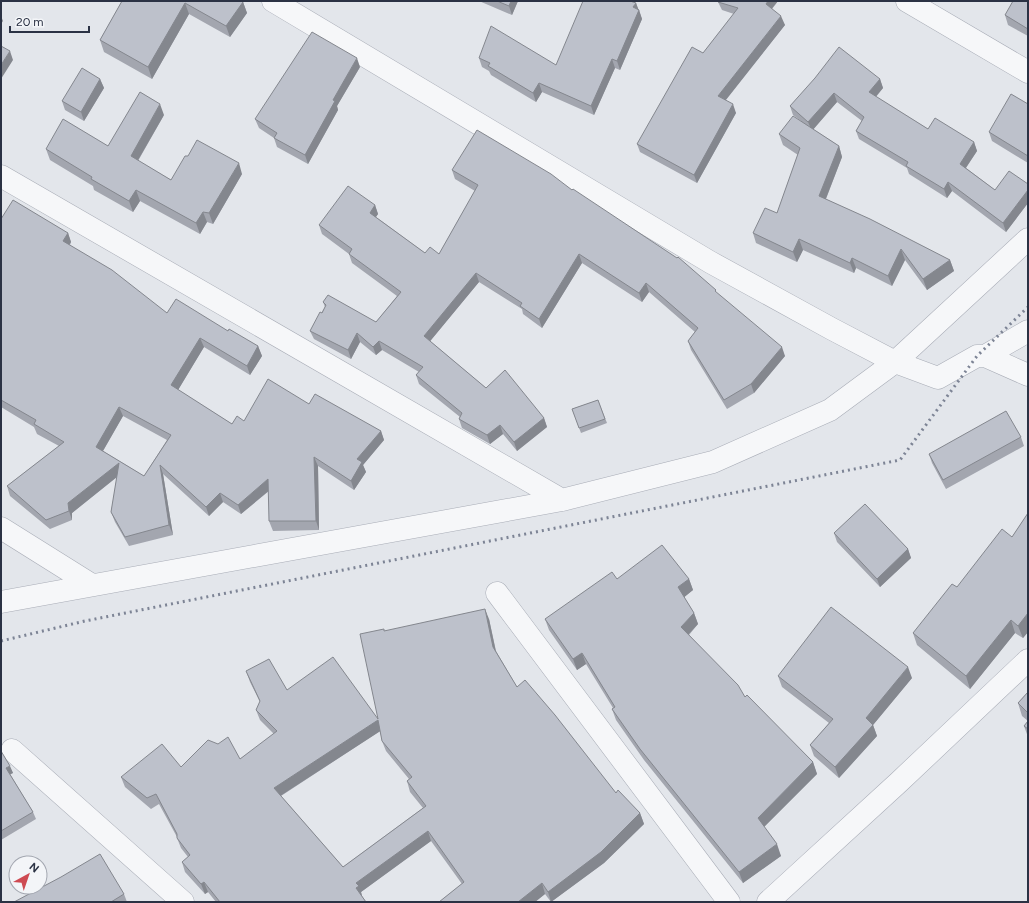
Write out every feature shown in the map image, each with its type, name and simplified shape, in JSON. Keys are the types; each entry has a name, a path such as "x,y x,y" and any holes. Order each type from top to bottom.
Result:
{"street":[{"path":"273,1 710,262 895,362 938,378 977,356 985,356 1028,376"},
{"path":"907,1 1028,72"},
{"path":"1,176 562,500"},
{"path":"1,602 562,500 713,462 830,410 895,362 1028,239"},
{"path":"985,356 1028,331"},
{"path":"1,528 92,585"},
{"path":"497,593 729,902"},
{"path":"768,902 1028,660"},
{"path":"12,750 183,902"}],"building":[{"path":"122,1 243,2 226,26 185,3 148,67 100,40"},
{"path":"497,1 511,1 509,6"},
{"path":"583,1 630,1 636,3 633,7 639,10 617,61 612,59 591,106 539,83 533,93 488,66 490,63 479,58 491,26 556,65"},
{"path":"768,1 766,4 781,16 718,96 733,104 694,175 637,144 692,47 703,53 738,8 718,2"},
{"path":"1013,1 1028,1 1028,29 1005,15"},
{"path":"312,32 357,58 333,100 335,101 305,155 274,138 277,133 255,119"},
{"path":"1,46 10,51 1,65"},
{"path":"839,47 880,79 869,92 928,129 935,118 974,142 960,164 995,190 1009,171 1028,184 1028,190 1003,223 948,182 944,189 906,166 908,162 856,131 864,117 834,93 808,122 790,106 815,78"},
{"path":"82,68 100,79 81,112 62,101"},
{"path":"140,92 160,104 131,156 171,180 185,156 188,156 197,140 239,163 209,213 203,212 196,223 136,190 129,201 91,179 92,177 46,149 63,119 108,146"},
{"path":"1011,94 1028,104 1028,156 989,132"},
{"path":"793,116 839,146 819,196 870,219 950,260 923,279 901,249 888,276 852,258 850,263 799,239 793,252 753,233 765,208 777,213 800,148 779,134"},
{"path":"477,130 551,174 572,190 573,189 677,258 678,257 716,290 715,291 782,347 751,384 724,400 688,341 698,328 646,283 639,293 579,254 539,319 520,306 522,303 476,273 424,336 486,388 505,370 544,418 514,442 500,425 487,435 459,419 462,413 416,375 423,367 379,341 373,347 357,333 348,350 310,331 320,312 322,313 326,305 323,302 328,295 376,322 401,292 349,254 352,249 319,225 348,186 375,205 370,213 425,253 430,247 439,254 478,185 452,170"},
{"path":"13,200 68,233 63,241 112,270 167,313 176,299 228,331 229,329 258,346 247,366 200,338 171,385 232,424 237,416 244,421 268,379 309,404 315,394 381,431 357,459 362,462 351,481 314,457 316,521 269,521 268,479 238,505 220,493 206,507 160,465 169,525 125,537 111,512 119,463 68,503 69,511 46,520 7,486 64,442 34,424 36,420 1,400 1,219","holes":["119,407 171,435 144,476 96,447"]},
{"path":"598,400 605,419 579,428 572,409"},
{"path":"1006,411 1021,437 943,480 929,454"},
{"path":"865,504 908,549 877,579 834,533"},
{"path":"1028,513 1028,613 1018,626 1011,620 966,676 913,633 952,584 957,587 1002,529 1012,537"},
{"path":"662,545 689,579 678,587 694,613 681,627 738,685 745,697 747,695 813,762 758,818 777,844 739,872 640,749 612,709 615,707 582,653 573,659 545,619 612,572 617,579"},
{"path":"831,607 908,667 866,718 873,725 835,767 810,745 833,719 778,676"},
{"path":"485,609 493,647 517,687 525,680 555,715 616,793 618,790 640,813 601,852 548,892 542,883 518,902 439,902 464,882 428,831 356,883 359,886 356,888 366,902 220,902 204,882 201,884 182,862 190,855 177,838 177,834 156,794 147,798 121,777 162,744 181,767 208,740 218,744 228,737 240,759 277,731 256,710 260,701 246,671 269,659 287,690 333,657 378,719 360,634 384,629 384,631","holes":["378,720 382,741 412,777 407,781 426,806 343,867 274,788"]},
{"path":"1028,692 1028,713 1018,703"},
{"path":"1028,721 1028,729 1024,726"},
{"path":"1,751 10,766 6,768 33,812 1,831"},
{"path":"100,854 124,894 111,902 14,902 27,895 48,895 48,884"}],"railway":[{"path":"1,641 85,621 900,460 977,356 1028,307"}]}
